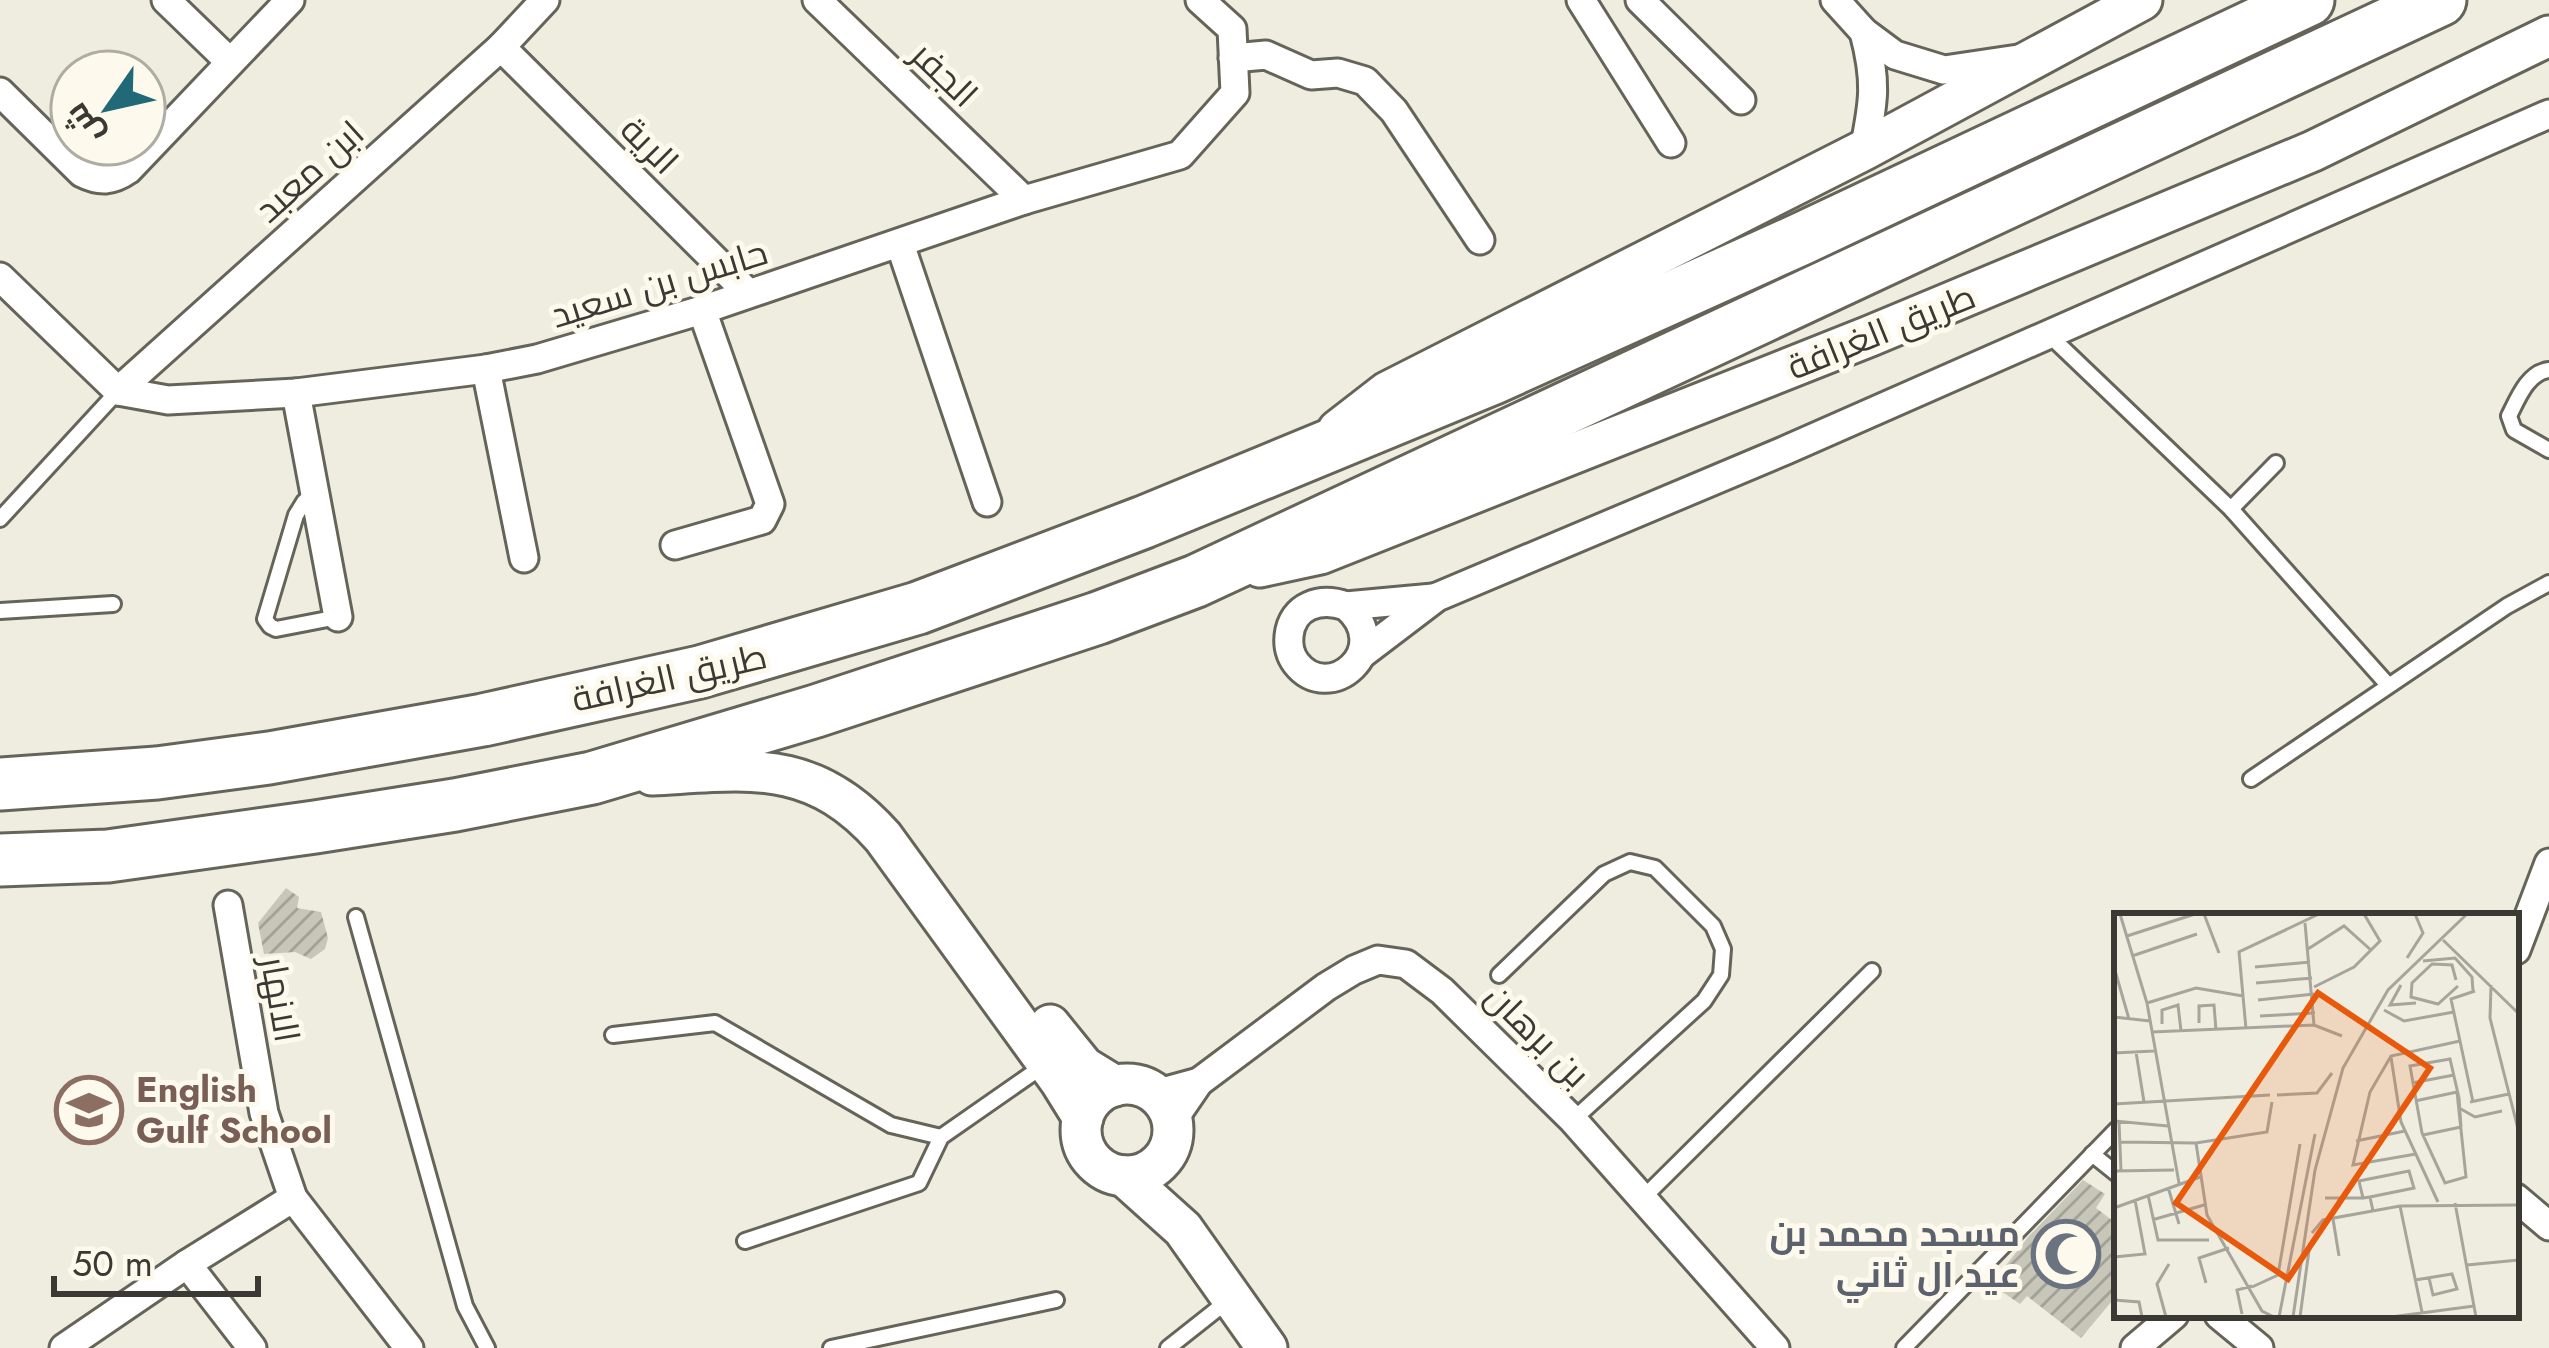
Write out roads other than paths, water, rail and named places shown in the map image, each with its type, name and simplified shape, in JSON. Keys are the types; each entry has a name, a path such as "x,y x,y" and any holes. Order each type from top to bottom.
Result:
{"highway":[{"name":"طريق الغرافة","path":"0,784 157,773 483,720 700,672 918,608 1144,522 1491,379 2308,0"},
{"name":"طريق الغرافة","path":"0,860 108,856 292,831 592,778 837,705 1097,618 1196,581 2440,0"}],"main road":[{"name":"طريق الغرافة","path":"1308,454 1387,392 1864,150 2142,0"},
{"name":"طريق الغرافة","path":"1196,581 1320,554 1870,336 2313,151 2549,36"},
{"path":"592,778 717,771 787,774 826,790 863,814 1083,1118"},
{"path":"903,864 906,848 922,852 1073,1055 1115,1086"},
{"path":"1164,1160 1146,1173 1124,1176 1111,1174 1090,1157 1081,1132 1083,1118 1098,1094 1115,1086 1136,1085 1164,1107 1173,1134 1164,1160 1183,1229"},
{"path":"1124,1176 1183,1229 1267,1348"}],"street":[{"path":"166,0 230,62"},
{"path":"0,92 82,172 106,180 118,177 290,0"},
{"name":"ابن معبد","path":"118,392 502,47 545,0"},
{"name":"الجفر","path":"817,0 1024,200"},
{"path":"1200,0 1232,29 1234,58 1266,55 1311,75 1337,74 1365,81 1394,111 1480,240"},
{"path":"1581,0 1671,143"},
{"path":"1640,0 1741,100"},
{"path":"1835,0 1864,32 1895,55 1944,70 2035,56"},
{"path":"1864,32 1875,87 1864,150"},
{"name":"الرية","path":"502,47 748,293"},
{"name":"حابس بن سعيد","path":"118,392 168,400 296,393 486,369 537,359 702,310 1024,200 1180,155 1235,93 1234,58"},
{"path":"1362,654 1363,627 1346,606 1318,602 1294,617 1288,645 1302,670 1329,678 1343,675 1362,654 1437,597 1786,450 2549,114"},
{"path":"900,244 987,502"},
{"path":"0,277 118,392"},
{"path":"675,545 762,520 770,504 702,310"},
{"path":"486,369 524,558"},
{"path":"296,393 338,617"},
{"path":"1346,606 1437,597"},
{"path":"2519,942 2549,863"},
{"name":"الانهار","path":"227,905 264,1113 293,1198 409,1348"},
{"name":"بن برهان","path":"1164,1107 1354,970 1378,960 1406,964 1442,991 1573,1120 1774,1348"},
{"path":"64,1348 293,1198"},
{"path":"2519,1201 2549,1226"},
{"path":"187,1264 252,1348"},
{"path":"2135,1348 2170,1318"},
{"path":"2223,1318 2258,1348"}],"lane":[{"path":"2048,334 2231,509 2388,685"},
{"path":"2549,370 2533,376 2509,416 2514,430 2549,450"},
{"path":"0,519 118,392"},
{"path":"2231,509 2276,463"},
{"path":"314,492 296,515 266,619 276,629 338,617"},
{"path":"2251,779 2506,606 2549,583"},
{"path":"0,611 113,604"},
{"path":"1499,975 1604,874 1630,862 1655,868 1713,926 1723,949 1720,975 1704,1001 1573,1120"},
{"path":"356,917 464,1306 487,1348"},
{"path":"1643,1198 1872,970"},
{"path":"614,1035 715,1023 891,1125 941,1137"},
{"path":"745,1240 920,1183 941,1137 1047,1064"},
{"path":"1904,1348 2114,1132"},
{"path":"2092,1154 2114,1172"},
{"path":"1168,1348 1230,1299"},
{"path":"831,1348 1056,1300"}],"place":[{"name":"English Gulf School","path":"89,1110"},
{"name":"مسجد محمد بن عيد ال ثاني","path":"2066,1254"}]}
